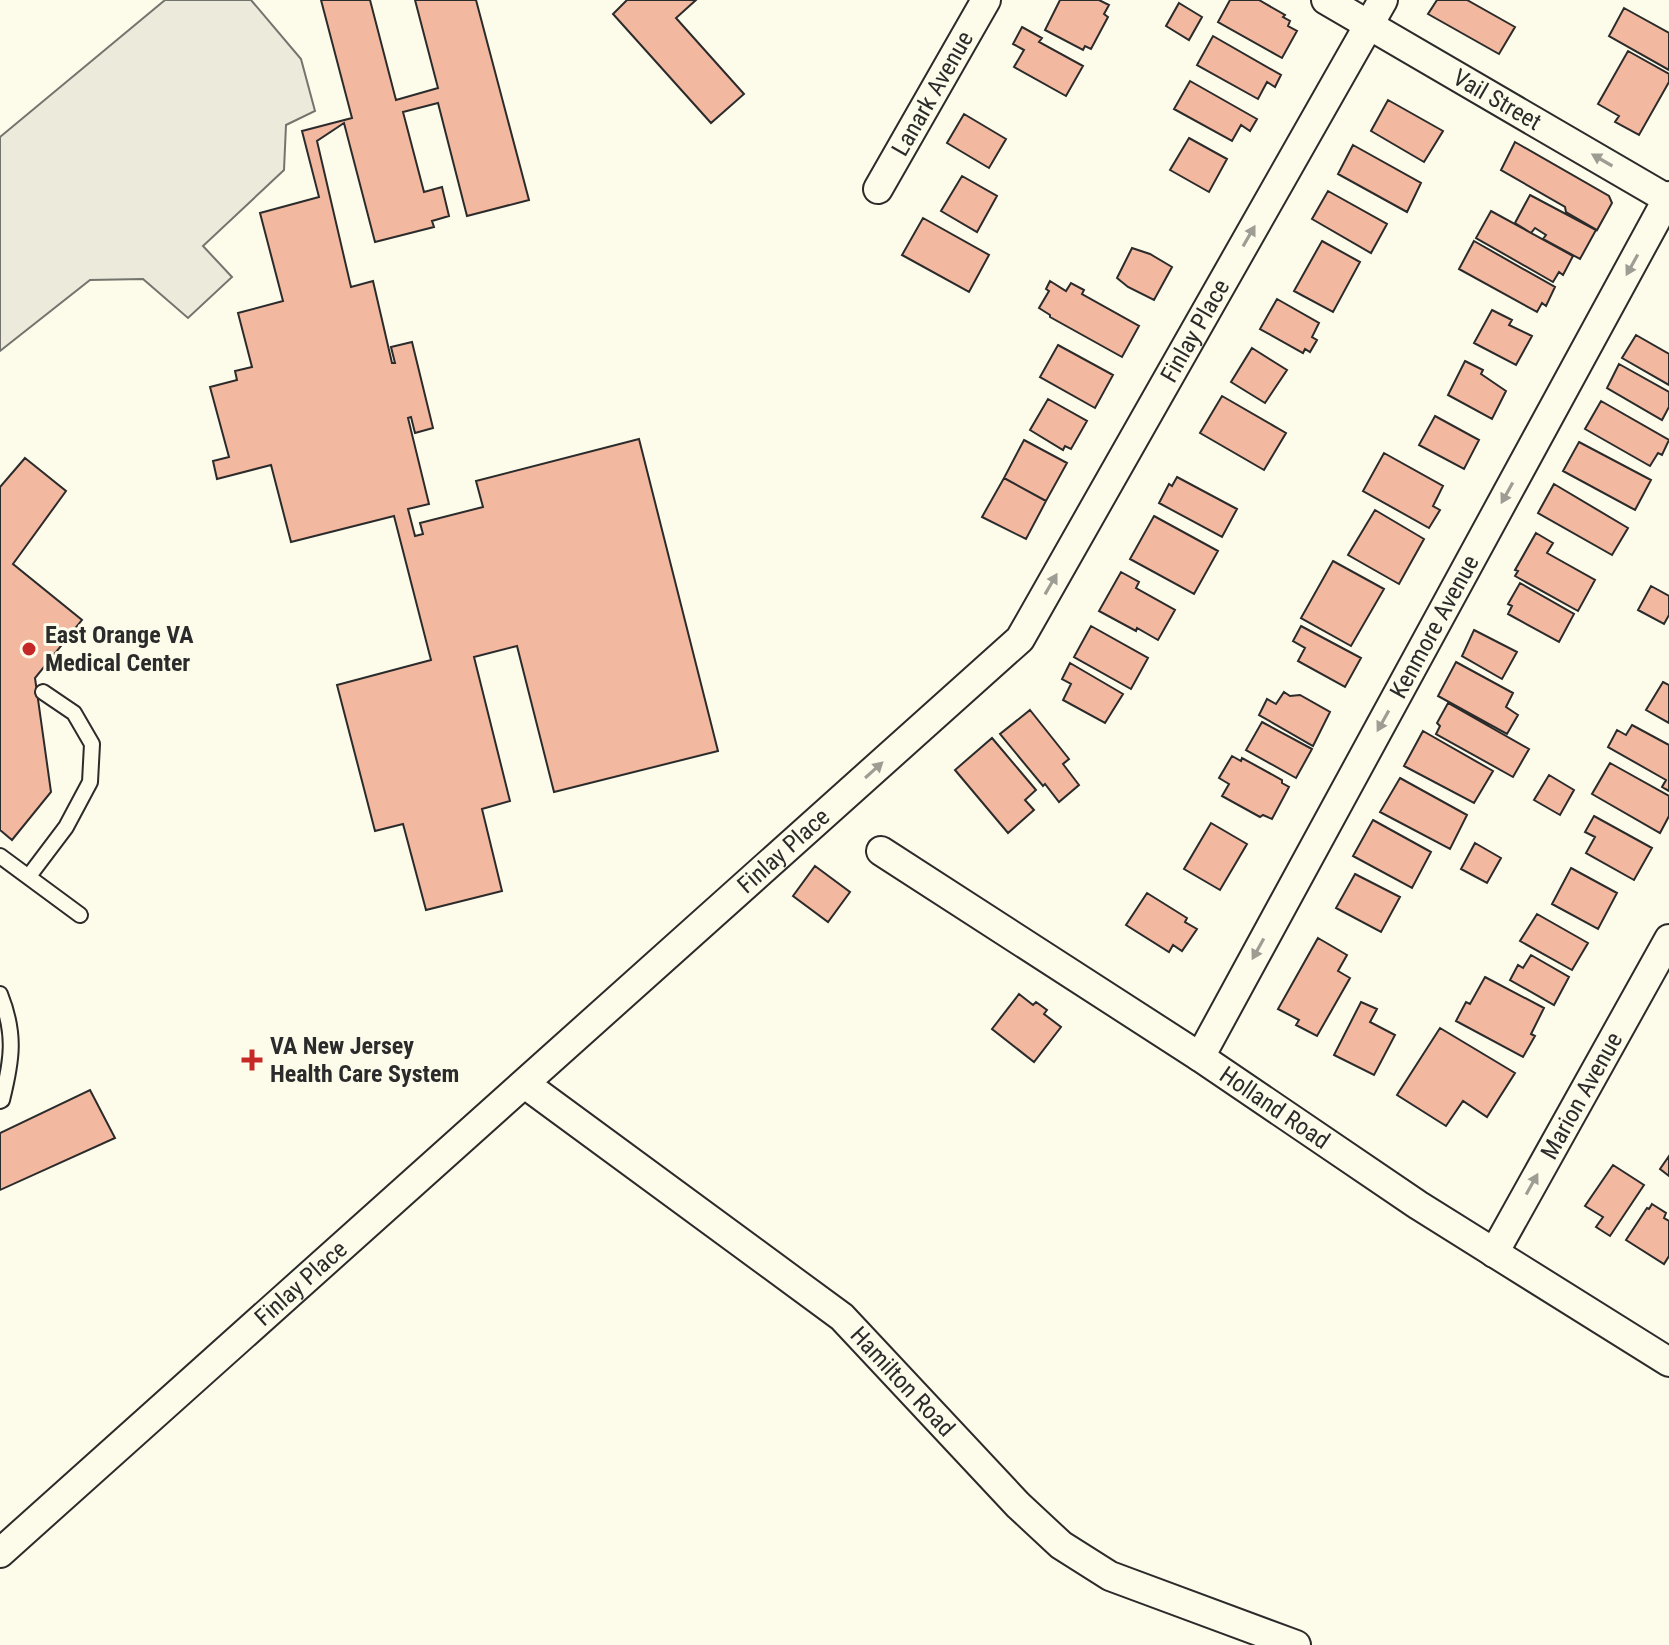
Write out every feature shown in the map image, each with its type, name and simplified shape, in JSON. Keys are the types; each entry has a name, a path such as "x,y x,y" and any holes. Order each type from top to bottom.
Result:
{"street":[{"name":"Lanark Avenue","path":"878,189 986,0"},
{"name":"Vail Street","path":"1326,0 1376,12 1669,198"},
{"name":"Finlay Place","path":"0,1553 1020,639 1376,12"},
{"name":"Kenmore Avenue","path":"1200,1057 1669,198"},
{"name":"Holland Road","path":"881,851 1200,1057 1418,1205 1669,1362"},
{"name":"Marion Avenue","path":"1494,1253 1669,939"},
{"name":"Hamilton Road","path":"525,1084 842,1317 1018,1505 1061,1545 1110,1576 1296,1645"}],"lane":[{"path":"29,876 66,827 90,782 92,744 74,713 43,692"},
{"path":"0,856 80,915"},
{"path":"0,994 9,1016 11,1061 0,1101"}],"shaded area":[{"path":"165,0 251,0 301,59 315,111 286,125 284,170 203,246 232,277 188,318 143,279 90,280 0,351 0,137"}],"building":[{"path":"321,0 370,0 396,100 438,88 415,0 476,0 529,200 467,216 438,103 403,112 424,192 442,187 449,216 432,221 434,227 375,242 344,123 317,141 351,287 373,281 392,363 395,363 391,347 412,342 433,428 415,433 411,417 408,418 429,504 408,509 415,536 423,534 420,523 483,507 476,481 639,439 718,751 554,792 517,646 474,657 510,801 482,809 502,891 426,910 403,824 375,831 337,685 431,660 394,516 291,542 271,465 217,479 213,461 229,457 210,387 237,380 235,371 252,367 238,313 283,301 260,213 319,197 302,131 352,118"},
{"path":"627,0 696,0 676,18 744,94 711,123 613,14"},
{"path":"1060,0 1099,0 1109,5 1104,14 1108,17 1091,49 1085,46 1083,50 1045,30"},
{"path":"1230,0 1259,0 1285,15 1283,17 1290,21 1288,26 1297,31 1282,58 1218,22"},
{"path":"1437,0 1467,0 1515,27 1499,54 1428,14"},
{"path":"1179,3 1202,17 1189,40 1166,26"},
{"path":"1624,8 1669,33 1669,70 1609,36"},
{"path":"1022,27 1042,38 1039,42 1083,66 1066,96 1014,67 1024,50 1013,44"},
{"path":"1213,36 1281,75 1275,87 1267,82 1258,99 1197,65"},
{"path":"1628,51 1669,74 1669,82 1639,135 1615,122 1619,116 1598,104"},
{"path":"1190,81 1257,119 1250,131 1241,125 1232,141 1174,109"},
{"path":"1388,100 1443,131 1424,162 1371,131"},
{"path":"964,114 1006,139 989,168 947,143"},
{"path":"1189,138 1227,159 1209,192 1170,170"},
{"path":"1515,142 1609,196 1612,203 1597,230 1566,212 1565,207 1501,170"},
{"path":"1353,145 1421,183 1407,212 1338,174"},
{"path":"962,176 997,196 977,232 941,211"},
{"path":"1328,191 1387,224 1371,253 1312,219"},
{"path":"1530,195 1596,230 1580,259 1543,239 1546,235 1535,228 1531,233 1515,223"},
{"path":"1491,211 1573,256 1563,275 1559,272 1553,282 1476,238"},
{"path":"923,218 989,255 969,292 902,255"},
{"path":"1322,241 1360,262 1333,312 1294,291"},
{"path":"1474,241 1555,287 1546,306 1542,303 1537,312 1459,269"},
{"path":"1132,248 1172,267 1154,300 1117,278"},
{"path":"1050,281 1066,291 1071,283 1084,290 1082,294 1139,326 1122,357 1039,308 1049,291 1046,289"},
{"path":"1277,299 1319,323 1312,337 1317,340 1310,352 1305,349 1303,353 1260,329"},
{"path":"1492,310 1512,320 1509,325 1532,336 1516,365 1474,343"},
{"path":"1636,335 1669,354 1669,385 1622,358"},
{"path":"1058,345 1113,375 1095,408 1040,377"},
{"path":"1252,348 1287,370 1265,403 1231,382"},
{"path":"1465,361 1483,370 1481,374 1506,391 1492,419 1448,395"},
{"path":"1619,364 1669,392 1669,407 1662,420 1607,388"},
{"path":"1222,396 1286,433 1264,470 1200,433"},
{"path":"1048,399 1087,421 1071,449 1065,446 1063,450 1030,430"},
{"path":"1601,401 1669,440 1662,455 1658,453 1650,466 1585,429"},
{"path":"1435,416 1479,440 1464,469 1419,445"},
{"path":"1024,440 1067,463 1046,501 1004,478"},
{"path":"1579,442 1651,480 1635,510 1563,471"},
{"path":"1384,453 1443,486 1433,506 1440,510 1429,528 1363,491"},
{"name":"East Orange VA Medical Center","path":"25,458 66,491 13,564 82,620 35,678 51,792 12,840 0,830 0,487"},
{"path":"1177,477 1237,509 1222,537 1159,503 1169,484 1172,486"},
{"path":"1004,478 1046,501 1026,539 982,517"},
{"path":"1554,484 1628,528 1612,555 1538,513"},
{"path":"1375,510 1424,539 1399,584 1348,555"},
{"path":"1154,516 1218,551 1194,594 1130,559"},
{"path":"1536,533 1553,543 1547,553 1595,580 1578,611 1515,576 1518,571 1515,570"},
{"path":"1333,561 1384,589 1351,646 1301,618"},
{"path":"1121,572 1139,582 1136,588 1175,610 1158,640 1099,611"},
{"path":"1520,583 1574,614 1559,642 1508,614 1512,606 1508,604"},
{"path":"1651,586 1669,596 1669,615 1664,624 1638,610"},
{"path":"1091,626 1148,658 1131,689 1074,657"},
{"path":"1301,626 1361,658 1345,687 1298,661 1305,648 1293,641"},
{"path":"1474,630 1517,652 1502,679 1462,656"},
{"path":"1456,662 1513,693 1506,707 1518,715 1507,734 1438,696"},
{"path":"1070,663 1123,694 1105,723 1063,700 1071,684 1062,679"},
{"path":"1663,682 1669,685 1669,723 1646,710"},
{"path":"1284,692 1290,696 1300,695 1330,712 1313,746 1259,715 1267,699 1276,704"},
{"path":"1448,703 1529,749 1513,777 1436,734 1440,726 1437,723"},
{"path":"1030,710 1069,759 1063,764 1079,785 1059,802 1000,734"},
{"path":"1262,722 1312,749 1296,778 1246,750"},
{"path":"1632,725 1669,745 1669,791 1662,787 1666,780 1608,747 1617,730 1626,735"},
{"path":"1423,731 1493,771 1474,803 1404,766"},
{"path":"992,738 1036,790 1025,800 1034,810 1008,833 955,770"},
{"path":"1232,756 1241,761 1242,758 1289,787 1272,819 1263,815 1260,817 1222,796 1229,784 1219,778"},
{"path":"1610,763 1669,796 1669,816 1660,833 1592,794"},
{"path":"1549,775 1574,790 1560,815 1534,800"},
{"path":"1400,778 1467,815 1450,849 1380,812"},
{"path":"1594,816 1652,848 1634,880 1586,853 1595,837 1585,832"},
{"path":"1373,820 1431,852 1412,888 1353,856"},
{"path":"1211,823 1247,844 1220,890 1184,869"},
{"path":"1475,843 1501,858 1487,883 1461,869"},
{"path":"815,866 850,892 828,922 793,896"},
{"path":"1571,868 1617,893 1598,929 1552,904"},
{"path":"1355,874 1400,897 1381,932 1336,908"},
{"path":"1147,893 1187,918 1185,922 1197,929 1182,951 1173,945 1169,952 1126,925"},
{"path":"1537,914 1588,943 1572,970 1520,941"},
{"path":"1318,938 1347,955 1338,971 1350,978 1317,1036 1296,1025 1299,1020 1278,1009"},
{"path":"1531,955 1569,977 1554,1005 1510,980 1518,965 1523,968"},
{"path":"1485,977 1544,1008 1531,1034 1535,1036 1523,1057 1456,1021"},
{"path":"1019,994 1033,1005 1036,1002 1047,1010 1044,1014 1061,1027 1034,1062 992,1029"},
{"path":"1361,1002 1377,1009 1370,1022 1395,1035 1374,1075 1334,1055"},
{"path":"1440,1028 1515,1073 1487,1117 1463,1101 1446,1126 1397,1095"},
{"path":"90,1090 115,1138 0,1190 0,1133"},
{"path":"1669,1156 1669,1176 1660,1169"},
{"path":"1613,1165 1644,1185 1610,1236 1596,1227 1603,1217 1585,1206"},
{"path":"1652,1204 1666,1213 1664,1218 1669,1221 1669,1256 1664,1264 1626,1240"}],"place":[{"name":"East Orange VA Medical Center","path":"29,649"},
{"name":"VA New Jersey Health Care System","path":"252,1060"}]}
